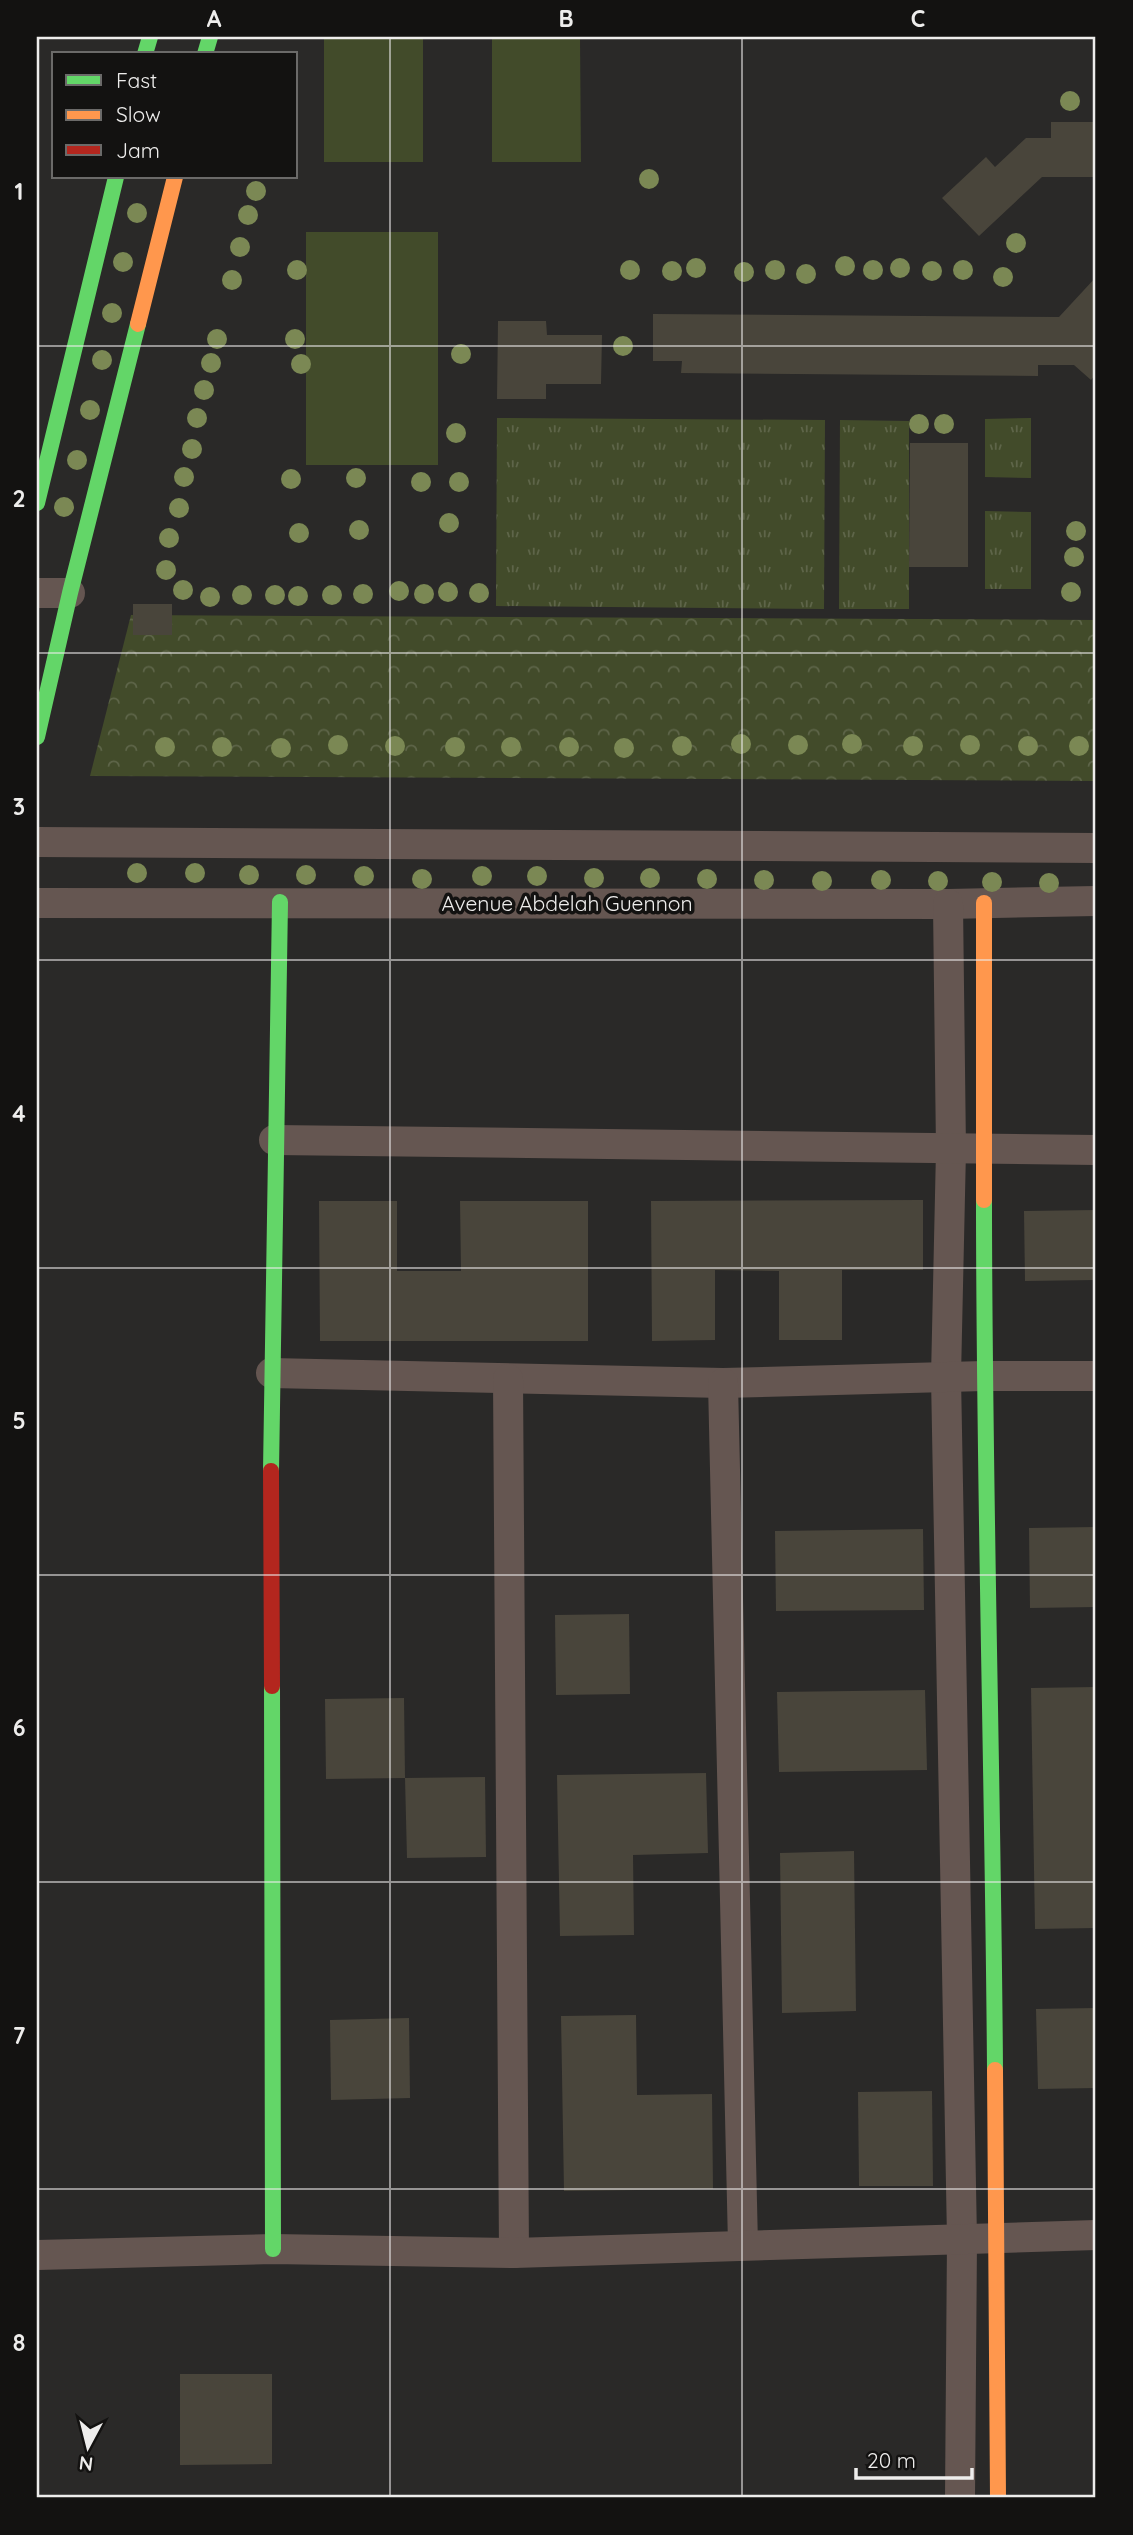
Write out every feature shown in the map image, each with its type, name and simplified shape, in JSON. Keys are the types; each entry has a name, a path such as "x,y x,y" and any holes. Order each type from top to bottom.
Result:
{"street":[{"path":"37,503 116,178"},
{"path":"37,737 70,593 174,178"},
{"path":"37,593 70,593"},
{"path":"37,842 1096,848"},
{"name":"Avenue Abdelah Guennon","path":"37,903 947,904 1096,901"},
{"path":"273,2249 271,1373 280,902"},
{"path":"984,903 984,1376 993,1781 998,2498"},
{"path":"947,904 951,1150 946,1377 962,2239 960,2498"},
{"path":"274,1140 1096,1150"},
{"path":"271,1373 723,1383 984,1376 1096,1376"},
{"path":"509,1379 514,2253"},
{"path":"723,1383 743,2245"},
{"path":"954,1783 993,1781"},
{"path":"37,2255 273,2249 514,2253 1096,2235"}],"green space":[{"path":"324,37 423,37 423,162 324,162"},
{"path":"492,37 580,37 581,162 492,162"},
{"path":"306,232 438,232 438,465 306,465"},
{"path":"497,418 825,420 824,609 496,606"},
{"path":"1031,418 1031,478 985,477 985,419"},
{"path":"840,420 909,421 909,609 839,609"},
{"path":"985,511 1031,512 1031,589 985,589"},
{"path":"131,615 1096,620 1096,781 90,776"}],"building":[{"path":"1051,122 1096,122 1096,177 1042,177 979,236 942,198 986,157 995,167 1026,138 1051,138"},
{"path":"1096,277 1096,374 1091,380 1074,365 1038,365 1038,376 681,373 682,361 653,361 653,314 1059,317"},
{"path":"498,321 546,321 547,335 602,335 601,384 546,384 546,399 497,399"},
{"path":"910,443 968,443 968,567 909,567"},
{"path":"133,604 172,604 172,635 133,635"},
{"path":"923,1200 923,1270 842,1270 842,1340 779,1340 779,1271 715,1270 715,1340 652,1341 651,1201"},
{"path":"319,1201 397,1201 397,1271 461,1271 460,1201 588,1201 588,1341 320,1341"},
{"path":"1096,1210 1096,1280 1025,1281 1024,1211"},
{"path":"1096,1527 1096,1607 1030,1608 1029,1528"},
{"path":"923,1529 924,1610 776,1611 775,1531"},
{"path":"629,1614 630,1694 556,1695 555,1615"},
{"path":"1096,1687 1096,1928 1035,1929 1031,1688"},
{"path":"925,1690 927,1770 779,1772 777,1692"},
{"path":"404,1698 405,1778 326,1779 325,1699"},
{"path":"706,1773 708,1853 633,1855 634,1935 560,1936 557,1775"},
{"path":"485,1777 486,1857 407,1858 405,1778"},
{"path":"854,1851 856,2011 782,2013 780,1853"},
{"path":"1096,2008 1096,2088 1038,2089 1036,2009"},
{"path":"636,2015 637,2095 712,2094 713,2189 564,2191 561,2016"},
{"path":"409,2018 410,2098 331,2100 330,2020"},
{"path":"932,2091 933,2186 859,2186 858,2092"},
{"path":"180,2374 272,2374 272,2464 180,2465"}],"traffic: fast":[{"path":"146,52 150,37"},
{"path":"206,52 210,37"},
{"path":"37,503 116,178"},
{"path":"37,737 70,593 138,324"},
{"path":"271,1471 280,902"},
{"path":"984,1200 995,2070"},
{"path":"272,1686 273,2249"}],"traffic: slow":[{"path":"138,324 175,178"},
{"path":"984,903 984,1200"},
{"path":"995,2070 998,2498"}],"traffic: jam":[{"path":"271,1471 272,1686"}]}
